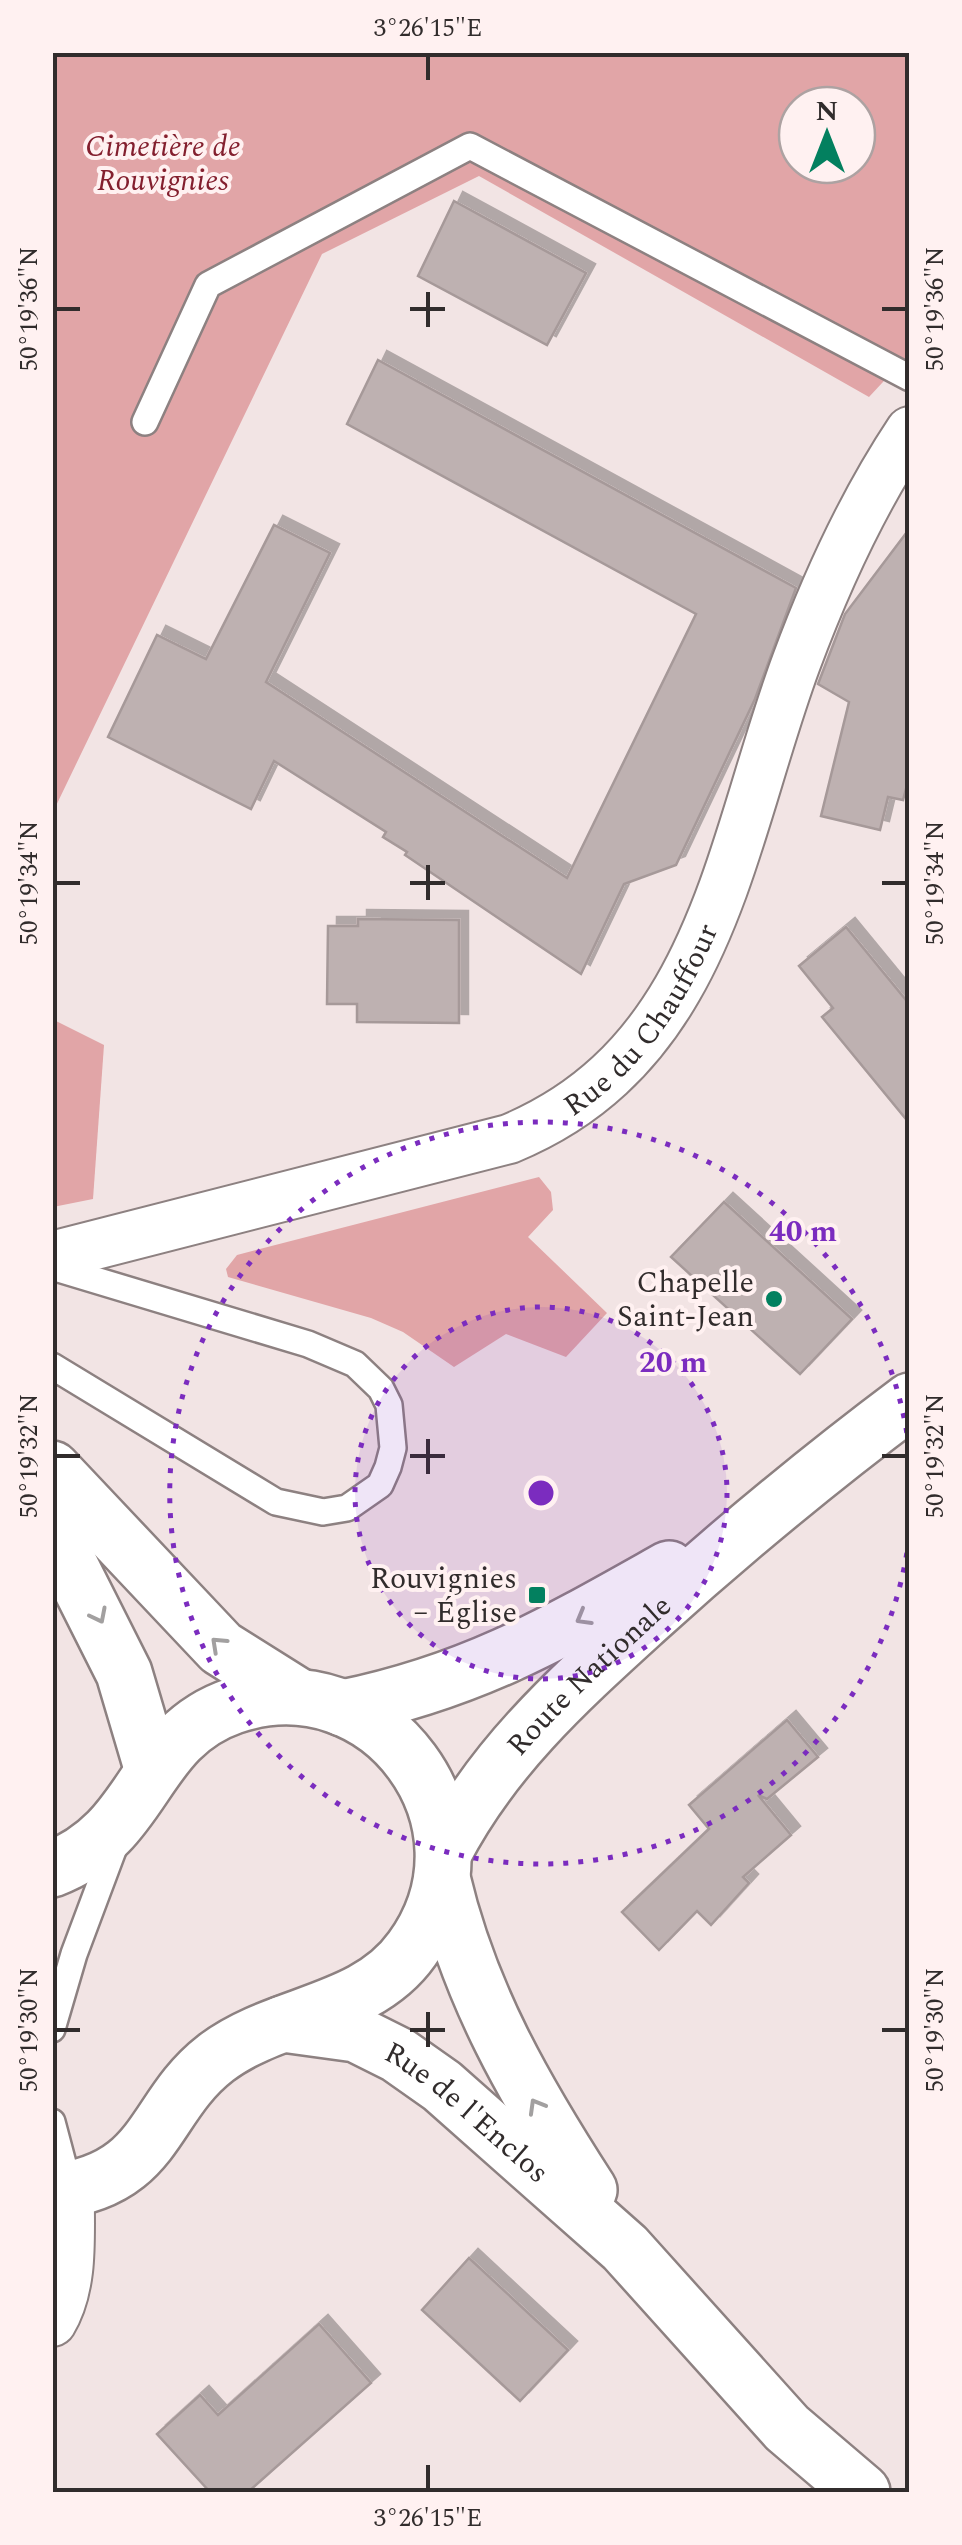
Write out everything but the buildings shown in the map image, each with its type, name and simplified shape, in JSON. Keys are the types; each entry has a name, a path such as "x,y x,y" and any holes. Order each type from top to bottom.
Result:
{"main road":[{"name":"Route Nationale","path":"61,2191 122,2167 158,2135 192,2084 218,2057 283,2024 358,1995 395,1969 422,1934 443,1865 477,1792 530,1728 759,1518 910,1401"},
{"name":"Rue de l'Enclos","path":"52,1469 221,1648 321,1703 382,1730 414,1762 435,1803 443,1865 462,1954 482,2004 530,2097 625,2248"},
{"name":"Route Nationale","path":"52,1869 86,1853 125,1818 175,1743 211,1716 253,1700 321,1703 425,1689 496,1664 759,1518"},
{"path":"52,1530 124,1673 153,1771"},
{"name":"Rue de l'Enclos","path":"283,2024 356,2034 407,2060 464,2104 625,2248 786,2428 862,2492"}],"street":[{"name":"Rue du Chauffour","path":"52,1256 509,1139 564,1112 622,1066 667,1008 706,934 795,665 830,575 910,431"},
{"path":"52,2322 61,2306 68,2267 61,2191"}],"lane":[{"path":"145,422 208,285 470,146 910,378"},
{"path":"52,1267 308,1344 355,1364 370,1375 390,1405 393,1448 388,1467 380,1485 347,1508 323,1512 286,1506 258,1493 52,1366"},
{"path":"52,2030 74,1954 125,1818"},
{"path":"52,2122 61,2191"}],"green space":[{"name":"Cimetière de Rouvignies","path":"52,53 909,53 909,354 869,397 479,176 322,254 53,812"},
{"path":"52,1019 104,1045 93,1199 53,1207"},
{"path":"539,1177 551,1192 553,1210 528,1237 607,1313 566,1357 506,1334 454,1367 403,1332 371,1318 228,1277 226,1269 237,1255"}],"place":[{"name":"Chapelle Saint-Jean","path":"774,1299"},
{"name":"Rouvignies – Église","path":"537,1595"}]}
